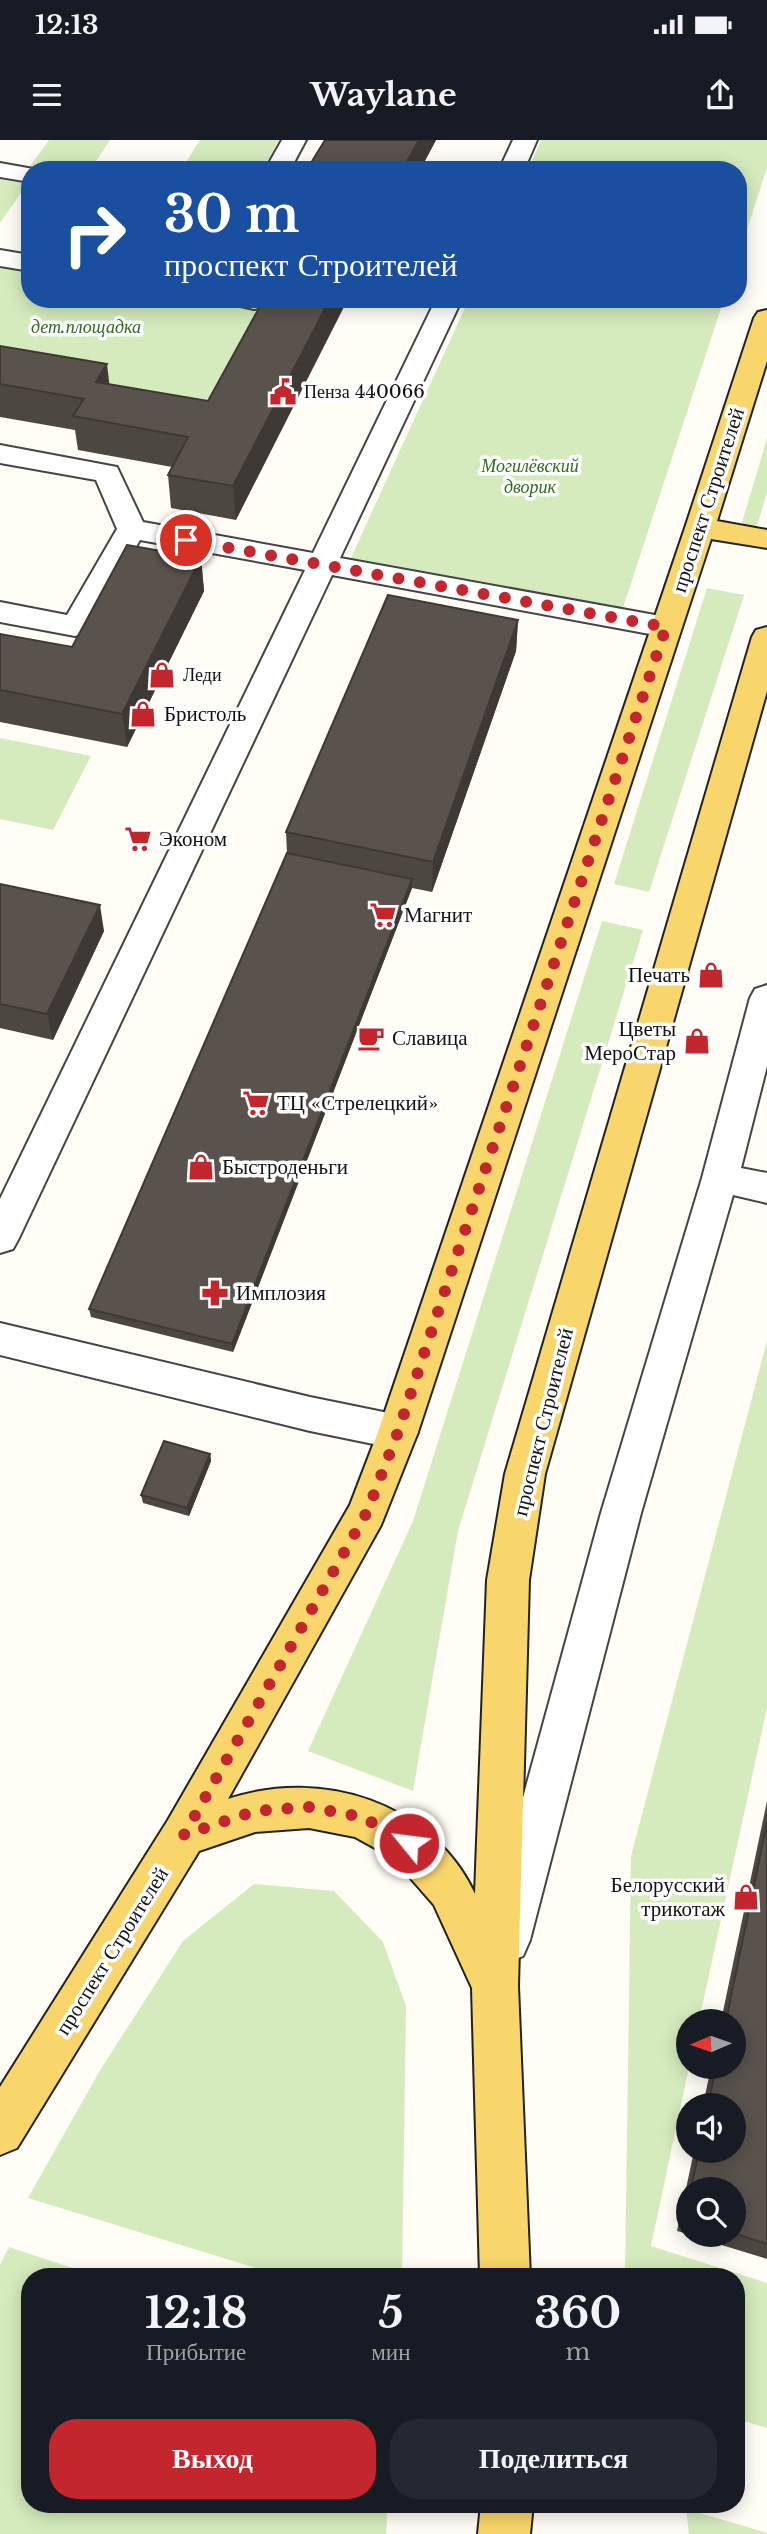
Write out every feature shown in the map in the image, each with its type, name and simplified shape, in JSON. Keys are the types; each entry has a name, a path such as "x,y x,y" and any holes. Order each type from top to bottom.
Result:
{"main road":[{"name":"проспект Строителей","path":"0,2131 184,1835 367,1512 398,1432 700,527 767,318"},
{"path":"700,527 767,539"},
{"name":"проспект Строителей","path":"505,2268 495,1986 508,1580 525,1474 767,637"},
{"path":"184,1835 255,1811 309,1807 362,1817 409,1843 450,1889 495,1986"},
{"path":"505,2534 506,2513"}],"street":[{"path":"282,161 294,140"},
{"path":"515,161 525,140"},
{"path":"0,170 21,174"},
{"path":"0,258 21,262"},
{"path":"0,1238 445,308"},
{"path":"0,454 107,473 132,529"},
{"path":"132,529 666,627"},
{"path":"0,612 75,626 132,529"},
{"path":"495,1986 621,1513 720,1178 767,998"},
{"path":"720,1178 767,1188"},
{"path":"0,1339 310,1414 398,1432"},
{"path":"523,2513 530,2534"}],"green space":[{"path":"49,140 110,140 96,161 34,161"},
{"path":"200,140 279,140 267,161 187,161"},
{"path":"541,140 767,140 767,168 747,229 747,161 532,161"},
{"path":"0,179 21,183 21,193 0,223"},
{"name":"дет.площадка","path":"0,261 21,264 21,308 266,308 204,424 0,373"},
{"name":"Могилёвский дворик","path":"465,308 721,308 617,626 344,573"},
{"path":"767,438 767,493 756,529 741,526"},
{"path":"707,588 744,595 649,892 614,884"},
{"path":"0,738 91,756 53,830 0,819"},
{"path":"602,921 643,930 458,1531 413,1791 308,1751 413,1521"},
{"path":"767,1341 767,1708 702,2009 676,2009 676,2079 686,2079 683,2093 676,2093 676,2128 651,2246 720,2268 625,2268 631,1856"},
{"path":"254,1884 334,1891 383,1942 406,2006 402,2268 256,2268 28,2198 99,2072 183,1941"},
{"path":"9,2247 72,2268 21,2268 21,2513 387,2513 386,2534 0,2534 0,2265"},
{"path":"745,2276 767,2283 767,2428 745,2421"},
{"path":"686,2513 700,2513 767,2533 767,2534 689,2534"}],"building":[{"path":"325,140 419,140 407,161 312,161"},
{"path":"259,308 325,308 233,486 168,475 188,437 73,416 84,399 0,384 0,346 107,364 96,382 208,401"},
{"path":"127,545 201,558 122,714 0,690 0,634 72,647"},
{"path":"388,595 518,620 433,862 286,832"},
{"name":"ТЦ «Стрелецкий»","path":"287,853 412,879 232,1344 89,1309"},
{"path":"0,884 100,905 47,1014 0,1004"},
{"path":"164,1441 210,1454 187,1508 141,1495"},
{"path":"767,1822 767,2244 746,2237 746,2177 694,2177 696,2163 746,2163 746,2093 711,2093 713,2079 746,2079 746,2009 728,2009"}],"place":[{"name":"Пенза 440066","path":"283,392"},
{"name":"Леди","path":"162,675"},
{"name":"Бристоль","path":"143,714"},
{"name":"Эконом","path":"138,839"},
{"name":"Магнит","path":"383,915"},
{"name":"Печать","path":"711,975"},
{"name":"Славица","path":"371,1038"},
{"name":"Цветы МероСтар","path":"697,1041"},
{"name":"ТЦ «Стрелецкий»","path":"256,1103"},
{"name":"Быстроденьги","path":"201,1167"},
{"name":"Имплозия","path":"215,1293"},
{"name":"Белорусский трикотаж","path":"746,1897"}],"route":[{"path":"186,540 666,627 398,1432 367,1512 184,1835 255,1811 309,1807 362,1817 409,1843"}]}
